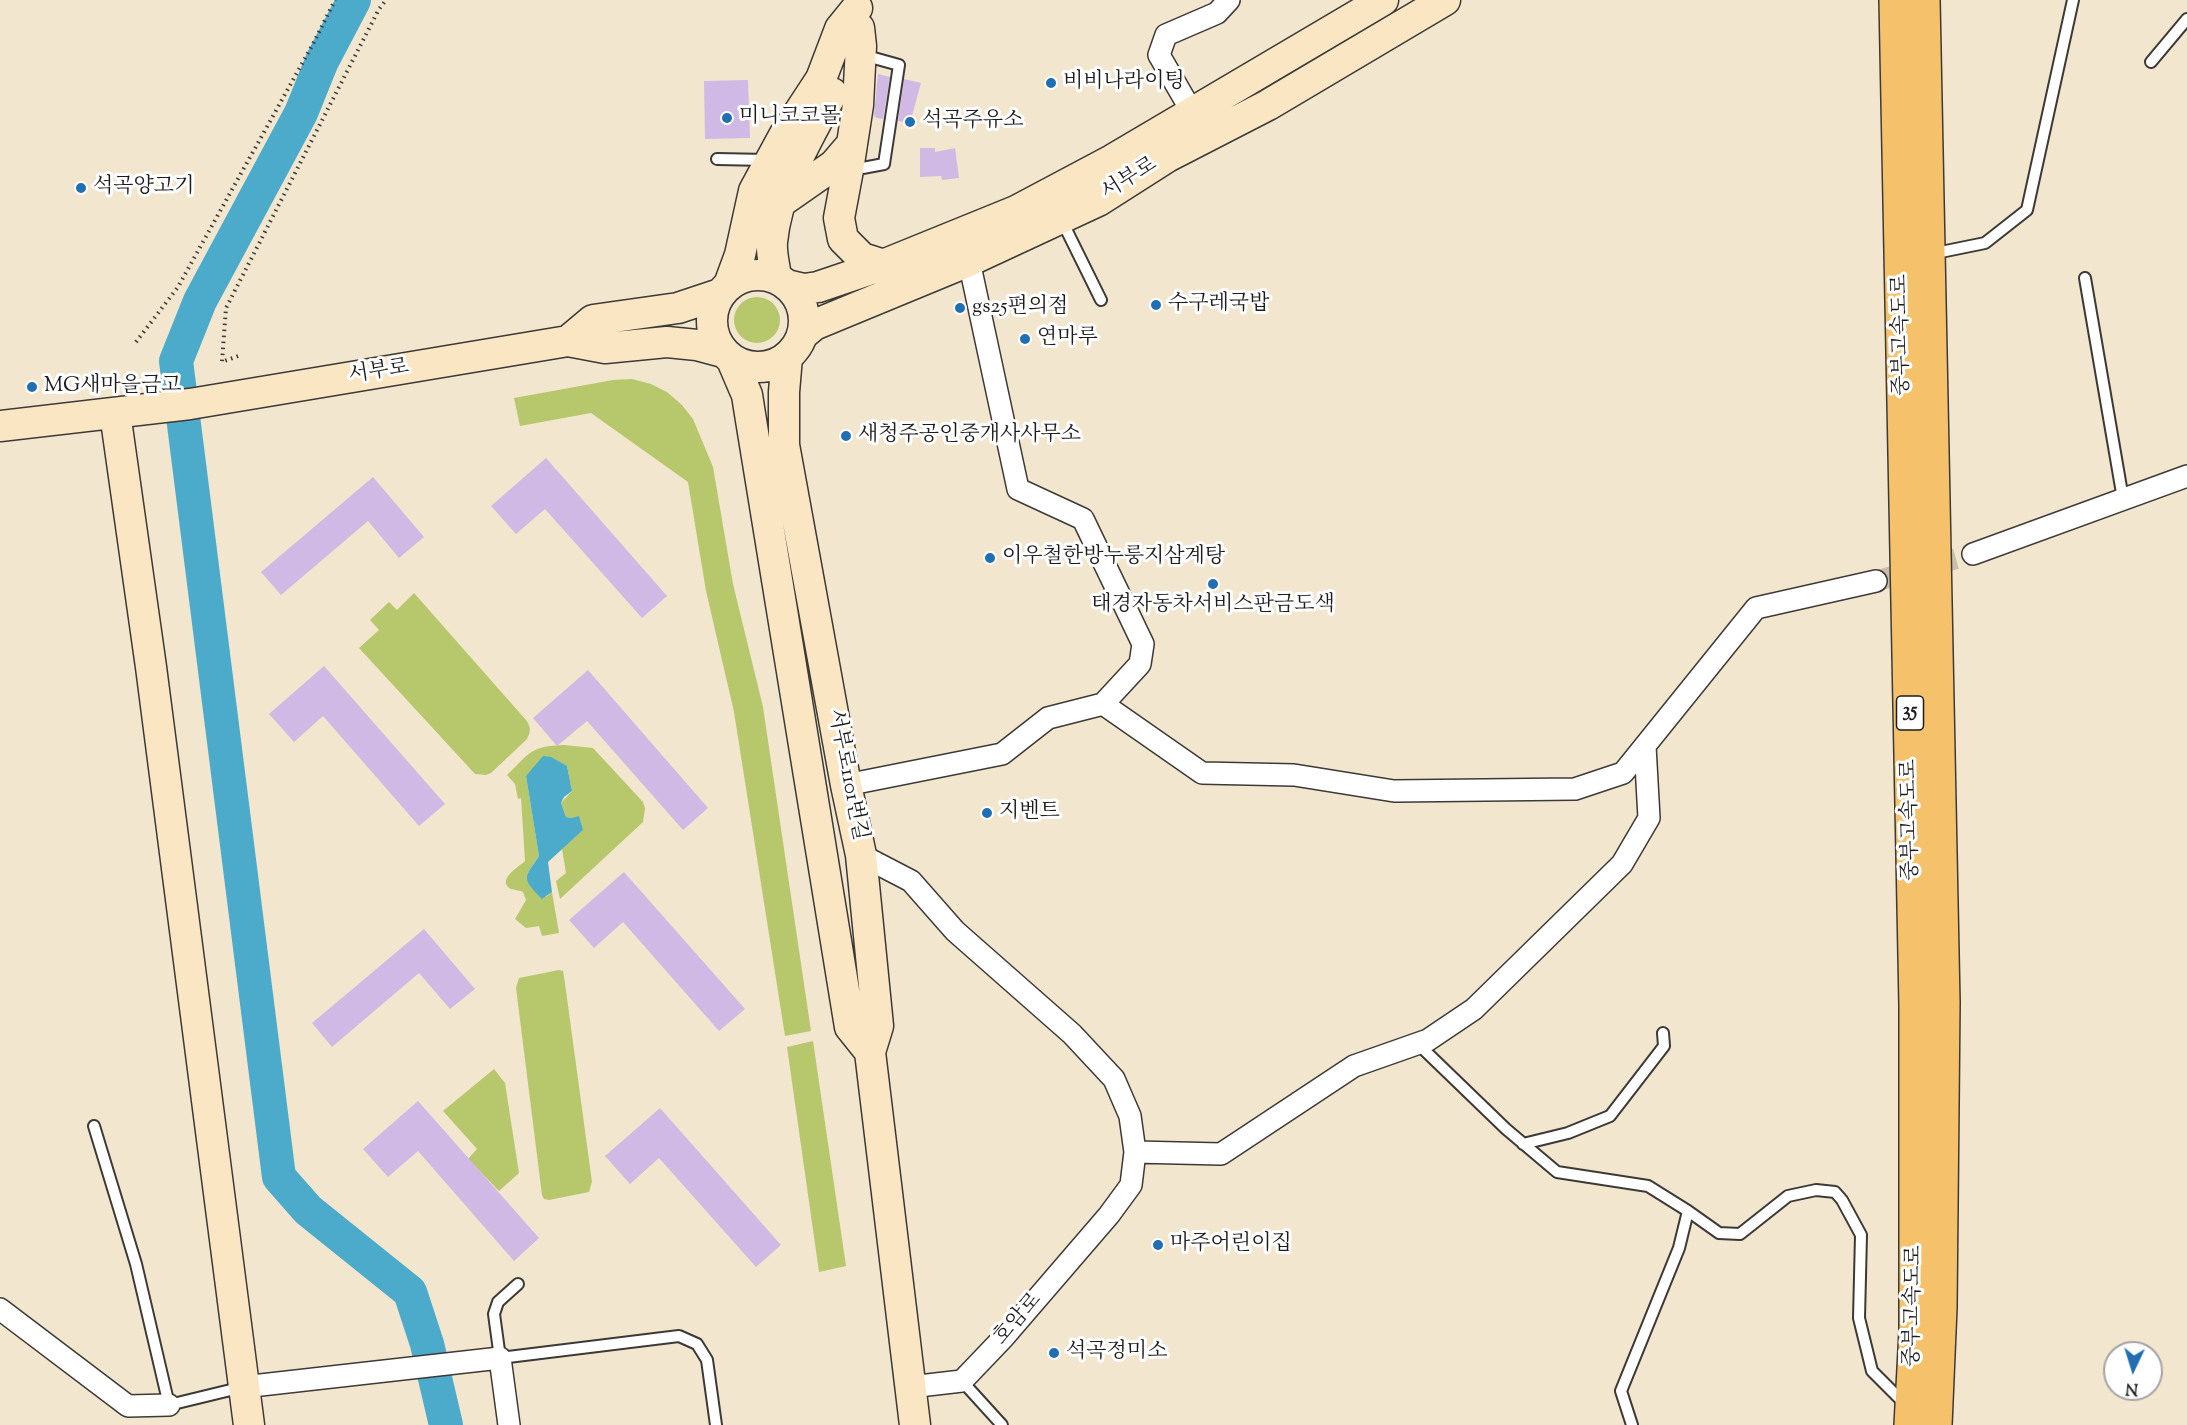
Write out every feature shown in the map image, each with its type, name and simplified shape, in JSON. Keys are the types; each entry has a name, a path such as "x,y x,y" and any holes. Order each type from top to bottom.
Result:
{"highway":[{"name":"중부고속도로","path":"1896,0 1916,994 1916,1331 1903,1417"},
{"name":"중부고속도로","path":"1923,0 1943,1002 1940,1308 1935,1425"},
{"path":"1940,1308 1947,1383 1947,1425"}],"street":[{"path":"1192,112 1159,55 1166,35 1217,13 1229,0"},
{"name":"서부로","path":"782,282 804,289 818,286 884,265 1016,211 1112,160 1383,0"},
{"name":"서부로","path":"794,346 814,326 969,261 1098,201 1167,157 1268,105 1445,0"},
{"path":"858,23 858,105 838,218 843,239 862,258 884,265"},
{"path":"858,23 840,29 820,79 770,160 754,191 740,255 714,305 711,317 716,341 728,356 747,395 850,1027 870,1052"},
{"path":"782,282 772,244 778,204 807,141 846,66 858,23"},
{"path":"778,204 834,165 850,157"},
{"path":"846,785 1002,754 1048,718 1103,704 1140,664 1143,644 1083,519 1018,489 969,261"},
{"path":"568,341 593,320 678,308 724,289 740,278 752,275 782,282 796,294 802,305 804,318 794,346 770,366 757,368 744,365 728,356"},
{"name":"서부로","path":"128,412 190,404 568,341 605,348 667,342 697,345 728,356"},
{"name":"서부로1101번길","path":"794,346 784,392 784,445 846,785 861,855 910,881 955,931 1072,1034 1114,1079 1130,1116 1135,1152 1131,1185"},
{"path":"0,426 128,412 154,690 249,1425"},
{"path":"1972,554 2187,476"},
{"path":"1103,704 1202,773 1294,776 1394,791 1575,789 1623,773 1756,609 1876,581"},
{"path":"1135,1152 1221,1154 1354,1066 1428,1040 1474,1009 1622,864 1649,818 1645,746"},
{"path":"861,855 878,1026 870,1052 915,1425"},
{"name":"호암로","path":"962,1381 1004,1337 1109,1215 1131,1185"},
{"path":"0,1309 128,1406 169,1405"},
{"path":"243,1387 500,1358 509,1425"},
{"path":"910,1387 962,1381"}],"lane":[{"path":"1928,255 1985,243 2027,210 2073,0"},
{"path":"2151,62 2187,19"},
{"path":"717,159 770,160"},
{"path":"1061,218 1101,300"},
{"path":"2085,278 2123,499"},
{"path":"1523,1144 1568,1133 1610,1116 1664,1046 1663,1033"},
{"path":"1418,1044 1523,1144 1557,1172 1648,1186 1719,1233 1740,1234 1788,1196 1816,1190 1835,1192 1842,1200 1861,1235 1859,1318 1872,1371 1903,1417"},
{"path":"94,1126 136,1264 169,1405 243,1387"},
{"path":"1632,1425 1621,1391 1679,1248 1688,1211"},
{"path":"518,1284 498,1302 494,1314 500,1358 679,1336 697,1344 707,1360 716,1425"},
{"path":"962,1381 1002,1425"}],"path":[{"path":"136,342 178,286 309,52 335,0"},
{"path":"238,356 222,362 226,308 368,30 386,0"}],"green space":[{"path":"757,297 773,304 780,320 773,336 757,343 741,336 734,320 741,304"},
{"path":"632,379 651,384 667,392 682,405 693,419 713,467 733,584 763,707 811,1031 785,1036 734,712 706,591 688,482 591,413 520,426 514,398 613,380"},
{"path":"414,593 529,725 530,731 527,739 491,773 475,774 359,648 379,630 370,620 389,602 397,610"},
{"path":"564,745 593,748 643,802 645,808 643,822 560,899 556,881 566,873 562,849 583,830 572,818 566,817 561,803 572,791 567,766 526,776 539,856 528,874 529,884 546,897 552,892 559,933 542,936 539,926 526,928 515,919 526,900 523,892 510,889 506,884 508,877 525,861 521,798 518,799 515,784 507,775 531,752 544,747"},
{"path":"563,971 564,976 592,1182 589,1192 549,1200 544,1199 542,1195 516,988 519,978"},
{"path":"813,1041 846,1266 819,1272 787,1047"},
{"path":"494,1069 505,1083 519,1173 499,1191 468,1159 477,1149 443,1111"}],"water":[{"path":"543,756 551,757 567,766 572,791 564,797 561,803 566,817 579,816 583,830 548,862 552,892 542,899 531,887 527,878 539,856 526,776"}],"building":[{"path":"878,74 890,77 883,119 876,118 874,115"},
{"path":"904,79 921,83 910,123 898,121"},
{"path":"748,80 750,138 705,139 704,81"},
{"path":"920,148 935,148 935,152 955,148 959,178 942,180 941,176 920,177"},
{"path":"546,458 667,596 642,618 545,509 516,534 491,506"},
{"path":"373,477 424,537 399,558 368,521 281,595 261,572"},
{"path":"324,666 445,804 419,826 323,716 294,742 269,714"},
{"path":"588,670 708,808 683,830 587,721 557,746 533,718"},
{"path":"624,872 745,1009 719,1031 623,922 594,948 569,920"},
{"path":"424,929 475,989 450,1009 419,973 332,1047 312,1023"},
{"path":"418,1101 539,1238 514,1261 418,1151 388,1177 363,1149"},
{"path":"660,1108 781,1245 756,1267 659,1158 630,1184 605,1156"}],"waterway":[{"path":"354,0 322,61 301,113 200,301 176,361 279,1177 308,1210 410,1292 427,1344 446,1425"}],"tunnel":[{"path":"1876,581 1973,554"}],"place":[{"name":"비비나라이팅","path":"1051,83"},
{"name":"미니코코몰","path":"727,118"},
{"name":"석곡주유소","path":"910,122"},
{"name":"석곡양고기","path":"81,188"},
{"name":"수구레국밥","path":"1156,305"},
{"name":"gs25편의점","path":"960,308"},
{"name":"연마루","path":"1025,339"},
{"name":"MG새마을금고","path":"32,387"},
{"name":"새청주공인중개사사무소","path":"846,436"},
{"name":"이우철한방누룽지삼계탕","path":"990,558"},
{"name":"태경자동차서비스판금도색","path":"1213,584"},
{"name":"지벤트","path":"987,813"},
{"name":"마주어린이집","path":"1158,1245"},
{"name":"석곡정미소","path":"1054,1353"}]}
